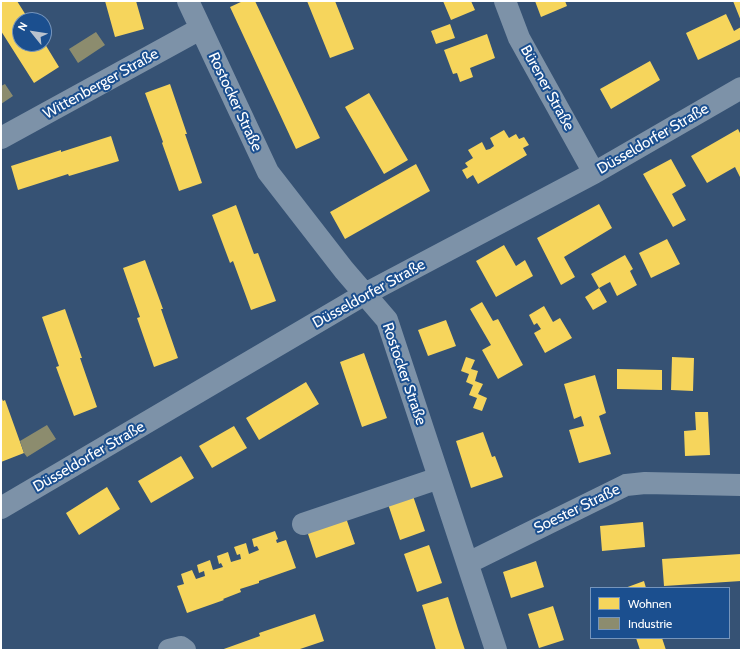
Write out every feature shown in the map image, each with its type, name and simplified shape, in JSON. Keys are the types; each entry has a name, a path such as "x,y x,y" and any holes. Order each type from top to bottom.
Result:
{"street":[{"name":"Rostocker Straße","path":"188,1 268,172 344,270 387,320 496,650"},
{"name":"Bürener Straße","path":"505,1 519,38 594,173"},
{"name":"Wittenberger Straße","path":"1,138 200,29"},
{"name":"Düsseldorfer Straße","path":"1,508 365,294 594,173 741,88"},
{"path":"303,524 439,478"},
{"name":"Soester Straße","path":"468,563 626,485 644,483 741,485"},
{"path":"169,650 181,647 185,650"}],"building: Wohnen":[{"path":"1,1 17,1 24,12 12,12 12,48 1,31"},
{"path":"105,1 136,1 144,29 115,37"},
{"path":"243,1 255,1 320,138 296,149 230,7"},
{"path":"307,1 335,1 354,49 330,58"},
{"path":"443,1 471,1 475,10 451,20"},
{"path":"535,1 565,1 567,6 541,17"},
{"path":"733,1 741,1 741,21"},
{"path":"726,14 734,31 741,27 741,39 698,60 686,33"},
{"path":"450,24 455,38 436,44 431,31"},
{"path":"487,34 495,58 470,68 473,77 460,82 457,73 453,74 444,50"},
{"path":"14,52 50,52 59,67 34,83"},
{"path":"650,61 660,80 611,109 600,89"},
{"path":"170,84 202,183 179,191 145,93"},
{"path":"369,93 408,160 384,174 345,107"},
{"path":"738,129 741,135 741,179 735,167 707,183 691,156"},
{"path":"504,130 509,138 516,134 519,139 524,137 529,145 523,148 527,155 478,184 473,175 467,179 462,170 468,167 465,163 473,158 468,150 482,142 486,150 490,149 494,146 490,138"},
{"path":"111,136 119,161 69,176 68,174 18,190 11,166"},
{"path":"671,159 686,186 672,194 686,220 673,227 643,174"},
{"path":"416,164 430,191 345,239 330,212"},
{"path":"599,204 612,228 564,257 575,277 561,285 537,238"},
{"path":"236,205 254,254 258,253 276,301 251,310 233,261 230,263 212,215"},
{"path":"667,239 680,264 651,278 639,253"},
{"path":"504,245 516,266 525,260 533,276 496,297 476,261"},
{"path":"625,255 633,269 630,271 637,285 617,296 610,282 599,288 591,274"},
{"path":"145,260 163,309 161,309 178,358 154,367 137,318 140,317 123,268"},
{"path":"599,288 607,302 593,310 585,297"},
{"path":"482,302 493,321 498,319 523,365 498,379 482,350 491,345 470,309"},
{"path":"544,306 553,322 560,318 572,338 545,353 534,333 541,329 537,323 534,325 529,315"},
{"path":"65,309 97,407 74,416 56,367 59,366 42,317"},
{"path":"446,320 456,346 428,356 418,330"},
{"path":"364,353 387,418 362,427 340,362"},
{"path":"466,357 475,360 471,369 478,371 475,381 483,384 478,394 487,398 482,411 473,408 477,398 469,395 473,385 466,382 469,374 461,371"},
{"path":"672,357 694,358 693,391 671,390"},
{"path":"617,369 662,370 662,390 617,389"},
{"path":"595,375 606,413 599,416 611,454 579,463 569,430 584,426 581,416 574,419 564,384"},
{"path":"306,382 319,404 259,440 246,418"},
{"path":"1,397 3,401 5,400 24,453 1,462"},
{"path":"695,412 708,412 710,455 685,456 684,431 696,430"},
{"path":"234,426 247,448 212,468 199,446"},
{"path":"483,432 492,457 495,456 503,477 471,488 456,441"},
{"path":"181,456 194,478 151,503 138,481"},
{"path":"107,487 120,509 79,535 66,513"},
{"path":"412,493 425,531 400,540 387,501"},
{"path":"345,515 355,544 316,558 306,528"},
{"path":"643,522 645,547 602,551 600,526"},
{"path":"275,531 278,539 276,540 277,543 286,540 296,568 240,589 241,592 223,599 224,600 187,613 177,586 184,584 181,574 192,570 196,579 205,576 204,571 199,573 197,565 210,560 213,570 223,567 221,563 219,564 217,556 228,552 231,562 241,559 240,554 237,555 234,547 246,543 249,554 259,550 257,546 254,547 252,539"},
{"path":"429,545 442,583 417,592 404,554"},
{"path":"741,554 741,581 664,586 662,559"},
{"path":"536,561 544,587 511,598 503,572"},
{"path":"644,581 646,587 628,587"},
{"path":"448,597 465,650 436,650 422,605"},
{"path":"553,606 564,640 539,648 528,614"},
{"path":"315,614 324,641 297,650 221,650 260,636 259,633"},
{"path":"636,639 662,639 666,650 640,650"}],"building: Industrie":[{"path":"96,32 105,45 78,63 69,49"},
{"path":"5,84 13,96 1,104 1,86"},
{"path":"47,425 56,439 27,457 20,441"}]}
